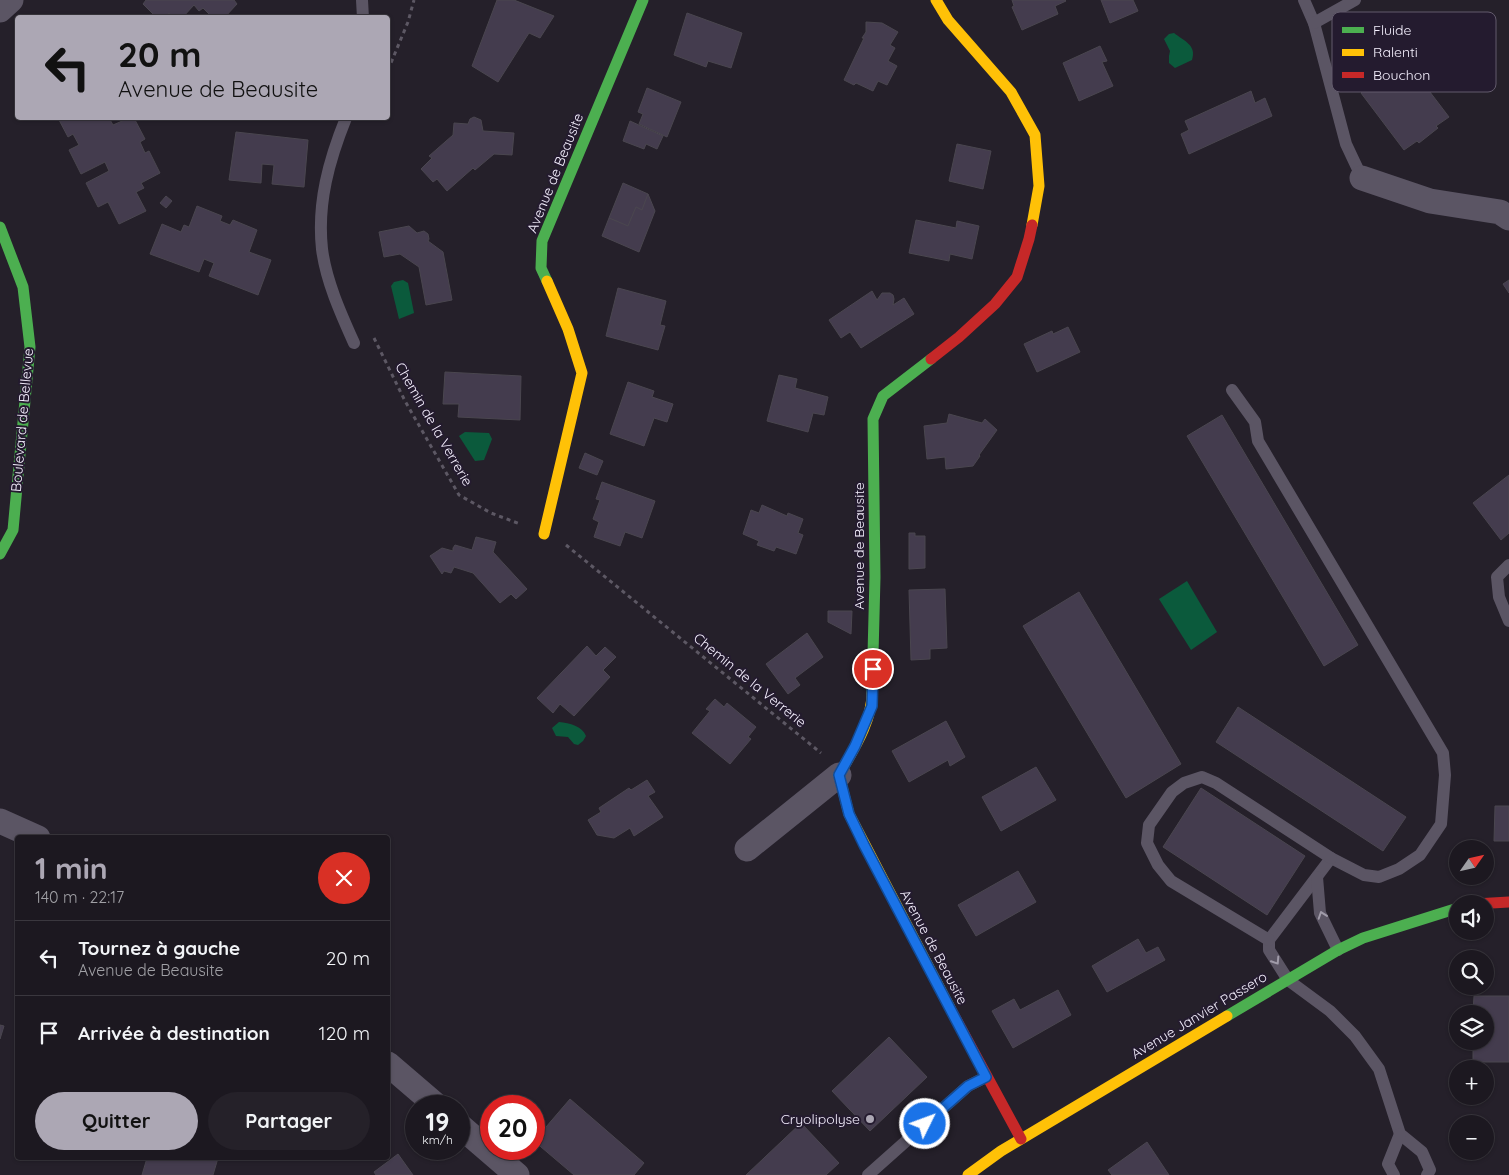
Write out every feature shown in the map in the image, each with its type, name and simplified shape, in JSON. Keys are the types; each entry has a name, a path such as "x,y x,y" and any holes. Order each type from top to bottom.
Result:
{"street":[{"path":"0,10 10,0"},
{"name":"Avenue de Beausite","path":"544,534 582,372 568,329 541,268 542,241 643,0"},
{"name":"Avenue de Beausite","path":"936,0 948,20 1011,92 1035,135 1039,186 1029,238 1017,278 995,304 959,337 883,396 873,419 875,577 872,706 855,746 839,775 849,814 864,845 986,1077 1021,1139"},
{"path":"1362,178 1430,201 1500,212 1509,218"},
{"name":"Boulevard de Bellevue","path":"0,227 23,287 30,347 13,530 0,554"},
{"path":"747,849 839,775"},
{"path":"0,820 32,835"},
{"path":"1494,903 1509,902"},
{"name":"Avenue Janvier Passero","path":"968,1175 1001,1151 1338,950 1363,938 1449,911"},
{"path":"390,1066 424,1095"},
{"path":"470,1134 517,1175"}],"lane":[{"path":"362,0 363,15"},
{"path":"1304,0 1314,22 1332,91"},
{"path":"1333,12 1355,0"},
{"path":"1314,22 1332,12"},
{"path":"1332,92 1346,144 1362,178"},
{"path":"345,120 333,151 324,190 320,223 322,250 335,298 354,343"},
{"path":"1232,390 1255,422 1258,441 1443,753 1445,775 1441,824 1420,855 1399,869 1379,877 1364,875 1331,858 1216,784 1202,777 1184,783 1172,792 1149,825 1147,843 1158,865 1171,881 1268,940"},
{"path":"1509,565 1497,577 1499,597 1509,620"},
{"path":"1331,858 1268,940 1269,950 1288,980 1330,1011 1355,1036 1379,1069 1400,1134 1422,1152 1430,1170 1427,1175"},
{"path":"1317,877 1320,913 1338,950"},
{"path":"868,1175 968,1086 986,1077"},
{"path":"1394,1175 1388,1164 1400,1134"}],"path":[{"path":"390,65 408,22 414,0"},
{"name":"Chemin de la Verrerie","path":"370,331 405,401 459,495 491,513 564,543 819,750 839,775"}],"shaded area":[{"path":"1174,33 1189,44 1193,51 1192,60 1175,68 1169,63 1170,51 1164,39 1169,34"},
{"path":"403,280 408,283 414,313 399,319 391,286 394,282"},
{"path":"465,432 489,433 492,439 484,460 475,461 459,436"},
{"path":"1187,581 1217,632 1191,650 1159,599"},
{"path":"559,722 579,727 586,736 583,741 578,745 574,744 568,737 556,736 552,728"}],"building":[{"path":"146,0 234,0 237,4 227,15 210,15 203,8 199,11 194,5 185,15 171,15 169,13 167,15 154,15 143,4"},
{"path":"497,0 514,0 554,16 540,38 529,33 498,82 472,66"},
{"path":"1012,0 1066,1 1055,6 1058,14 1022,30 1012,7 1014,6"},
{"path":"1101,0 1133,0 1138,11 1110,23"},
{"path":"687,13 742,33 731,68 708,61 706,67 674,55"},
{"path":"866,22 882,23 898,32 890,45 895,48 888,61 897,66 887,85 878,81 873,91 844,80 864,38 862,38 866,32"},
{"path":"1100,46 1107,61 1102,62 1113,86 1079,101 1063,63"},
{"path":"647,88 681,102 667,137 639,124 643,114 638,112"},
{"path":"1251,91 1255,103 1265,98 1272,116 1189,154 1181,134 1189,130 1185,121"},
{"path":"1430,92 1449,117 1436,126 1438,128 1419,143 1417,141 1404,150 1361,93"},
{"path":"474,117 481,120 483,131 514,133 512,155 494,154 475,170 473,168 447,191 437,179 433,182 421,169 432,158 429,156 453,135 454,123 468,124 470,119"},
{"path":"59,120 110,120 113,125 124,120 135,120 145,139 140,142 145,153 149,151 160,173 141,183 144,188 136,192 146,211 119,224 108,202 98,207 86,183 109,171 105,162 81,174 69,150 79,145 73,134 68,137"},
{"path":"630,121 663,136 657,149 646,144 644,149 623,141"},
{"path":"236,132 308,140 304,187 272,184 274,165 262,164 261,183 229,180"},
{"path":"957,144 991,151 983,189 949,181"},
{"path":"623,183 648,194 642,210 636,207 628,226 609,218"},
{"path":"648,194 655,211 639,252 602,236 609,218 628,226 636,207 642,210"},
{"path":"166,196 172,201 166,208 160,203"},
{"path":"197,206 222,216 220,221 230,225 233,220 257,230 249,252 271,260 258,295 209,276 214,263 204,259 199,272 150,254 162,224 181,232 184,225 189,227"},
{"path":"916,220 956,228 957,221 979,226 972,259 950,254 949,261 909,253"},
{"path":"409,226 417,233 424,231 428,234 428,241 443,252 452,300 426,305 419,267 400,254 384,257 379,232"},
{"path":"1509,280 1509,293 1503,284"},
{"path":"618,288 666,301 660,325 665,326 658,350 606,336"},
{"path":"872,291 877,300 882,293 893,295 893,305 904,298 914,314 861,348 850,332 841,338 829,320"},
{"path":"1068,327 1080,352 1037,372 1024,344 1052,331 1053,334"},
{"path":"445,372 521,376 520,420 458,417 459,404 443,404"},
{"path":"779,375 797,379 795,388 828,397 824,415 813,413 808,432 767,421"},
{"path":"628,382 654,391 652,397 673,404 667,422 654,418 644,446 610,434"},
{"path":"949,414 982,423 985,419 997,430 973,466 946,469 945,457 927,459 924,426 947,423"},
{"path":"1222,415 1358,645 1324,666 1187,436"},
{"path":"585,453 603,461 597,475 579,468"},
{"path":"1509,475 1509,533 1501,540 1473,503"},
{"path":"602,482 655,501 642,538 625,532 620,546 594,537 599,522 593,519 600,500 596,499"},
{"path":"762,505 787,516 788,513 803,519 798,533 803,535 796,554 776,547 774,551 757,545 759,541 743,534 751,510 759,513"},
{"path":"909,533 915,533 915,536 925,536 925,568 909,569"},
{"path":"476,537 496,542 493,552 527,589 516,599 511,594 500,603 473,573 454,567 451,573 444,571 442,574 430,556 442,548 453,551 455,545 472,550"},
{"path":"945,589 947,648 930,649 930,659 911,660 909,590"},
{"path":"1079,592 1181,764 1126,798 1023,626"},
{"path":"828,611 852,611 851,634 828,622"},
{"path":"807,633 823,657 795,678 800,685 788,694 766,664"},
{"path":"587,646 596,656 605,647 616,657 603,670 610,677 574,716 560,704 553,713 537,698"},
{"path":"715,699 724,707 727,703 756,727 748,737 751,739 730,764 692,733 710,711 706,709"},
{"path":"1238,707 1406,817 1383,851 1216,742"},
{"path":"946,721 965,757 950,766 948,760 909,782 892,751"},
{"path":"1036,767 1056,800 1001,831 982,797"},
{"path":"647,780 655,792 648,796 663,817 634,836 630,828 614,838 597,835 588,820 601,812 599,808 629,788 631,790"},
{"path":"1201,788 1305,856 1267,915 1163,847"},
{"path":"1495,806 1509,806 1509,841 1494,841"},
{"path":"1018,871 1036,902 976,936 958,905"},
{"path":"1138,939 1146,953 1158,947 1165,960 1107,992 1092,966"},
{"path":"1058,990 1071,1015 1013,1048 992,1011 1014,999 1020,1010"},
{"path":"1474,996 1509,996 1509,1062 1473,1060 1473,1050 1494,1050 1494,1005 1474,1005"},
{"path":"0,1025 4,1026 0,1039"},
{"path":"889,1037 927,1077 870,1131 832,1091"},
{"path":"570,1099 644,1163 634,1175 574,1175 545,1150 545,1128"},
{"path":"801,1123 839,1163 826,1175 746,1175"},
{"path":"1147,1142 1169,1175 1112,1175 1108,1170"},
{"path":"398,1154 413,1175 376,1175 374,1172"},
{"path":"146,1160 217,1160 213,1175 142,1175"}],"traffic: fast":[{"path":"547,281 541,268 542,241 643,0"},
{"path":"0,227 23,287 30,347 13,530 0,554"},
{"path":"872,693 875,577 873,419 883,396 931,359"},
{"path":"1227,1016 1338,950 1363,938 1449,911"}],"traffic: slow":[{"path":"936,0 948,20 1011,92 1035,135 1039,186 1032,225"},
{"path":"544,534 582,373 568,329 547,281"},
{"path":"872,693 869,715 865,725 856,746 839,775 849,814 950,1008"},
{"path":"968,1175 1001,1151 1227,1016"}],"traffic: jam":[{"path":"931,359 959,337 995,304 1017,277 1032,225"},
{"path":"1494,903 1509,902"},
{"path":"950,1008 1021,1139"}],"place":[{"name":"Cryolipolyse","path":"870,1119"}],"route":[{"path":"873,669 872,706 855,746 839,775 849,814 986,1077 968,1086 925,1124"}]}
